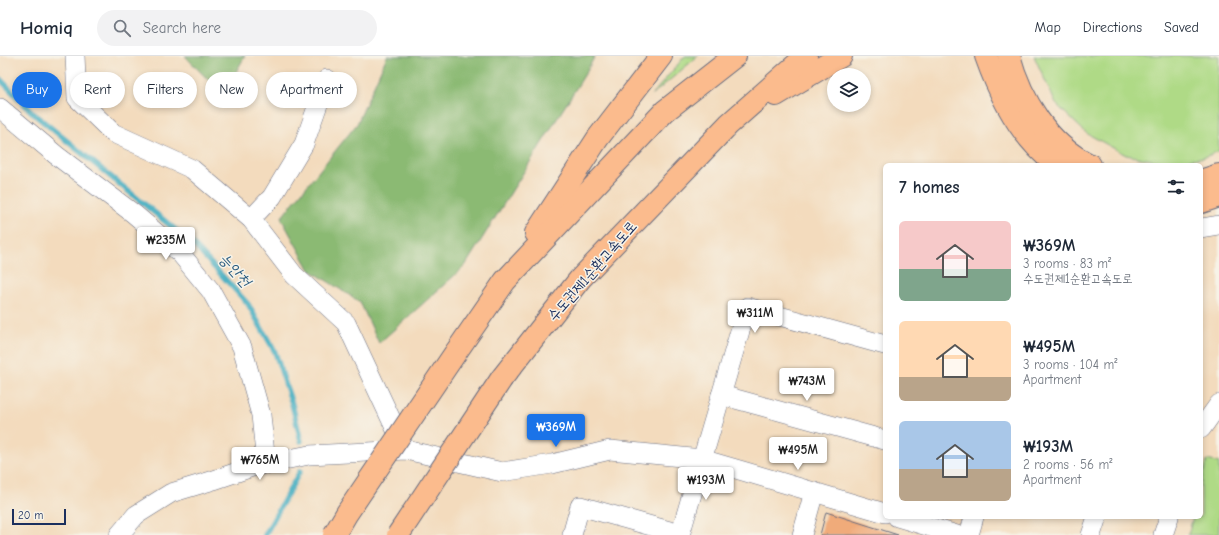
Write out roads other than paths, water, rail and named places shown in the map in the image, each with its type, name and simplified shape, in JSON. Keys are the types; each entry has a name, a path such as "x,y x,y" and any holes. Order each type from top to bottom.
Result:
{"highway":[{"path":"334,535 347,513 505,281 598,138 661,56"},
{"path":"505,281 666,111 735,56"},
{"name":"수도권제1순환고속도로","path":"398,535 502,378 580,279 729,124 806,56"},
{"path":"729,124 841,56"},
{"path":"986,56 993,77 1018,123 1037,147 1055,163"},
{"path":"1009,56 1012,68 1037,119 1062,147 1086,163"},
{"path":"1203,180 1219,175"},
{"path":"1203,201 1219,196"}],"street":[{"path":"75,56 77,98 113,133 192,169 251,219 294,275 346,322 406,450"},
{"path":"0,108 56,155 134,214 180,253 211,291 242,348 261,415 266,464"},
{"path":"251,219 272,196 304,144 317,108"},
{"path":"1203,228 1219,225"},
{"path":"572,535 580,506 680,535 747,307 883,344"},
{"path":"721,395 883,439"},
{"path":"1203,427 1219,404"},
{"path":"119,535 136,515 171,493 255,466 309,455 406,450 502,472 552,464 610,450 702,460 883,513"},
{"path":"802,535 814,492"},
{"path":"904,519 957,535"},
{"path":"969,535 973,519"},
{"path":"1091,535 1096,519"},
{"path":"1163,535 1168,519"}],"waterway":[{"name":"능안천","path":"0,79 34,114 193,244 248,304 275,352 292,404 301,441"},
{"name":"능안천","path":"265,535 300,471"}]}
